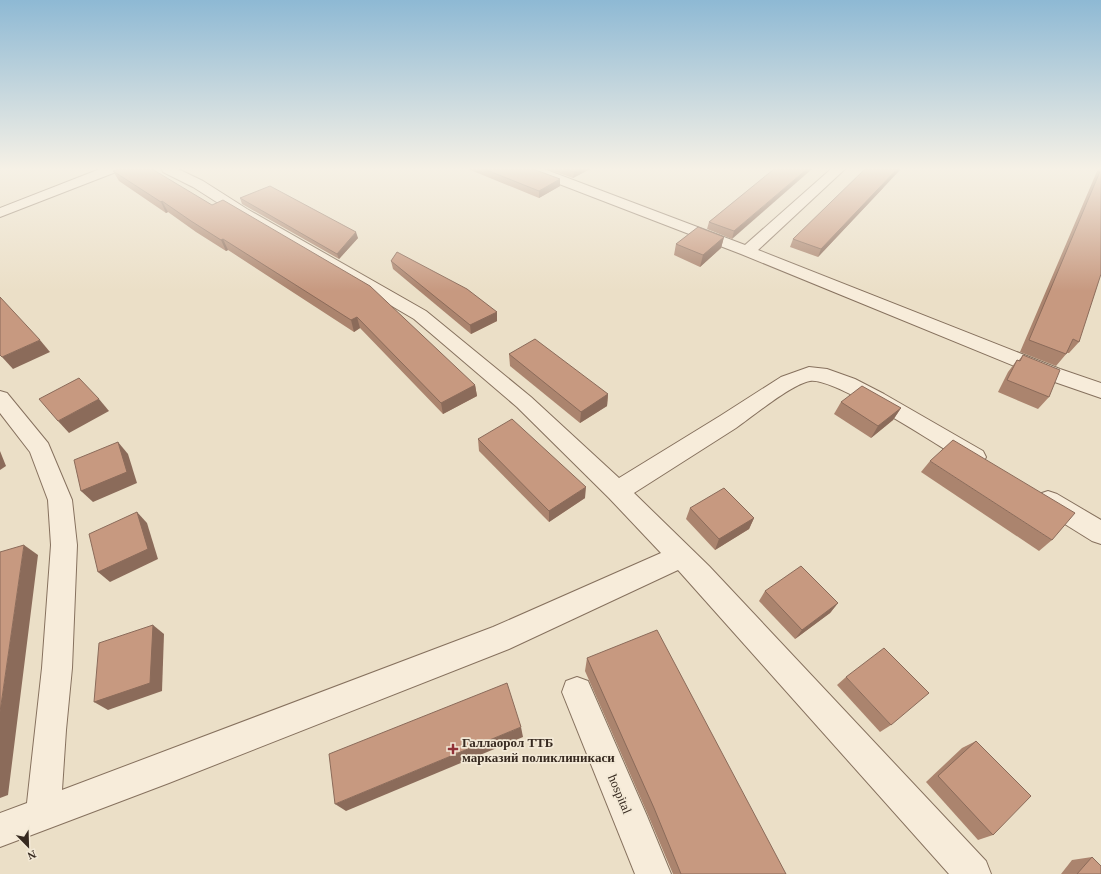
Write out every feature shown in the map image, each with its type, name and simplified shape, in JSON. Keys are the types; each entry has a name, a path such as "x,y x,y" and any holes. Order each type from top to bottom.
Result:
{"street":[{"path":"239,210 420,315 524,402 617,491 650,526 700,574 973,874"},
{"path":"639,210 747,251 1053,374 1101,391"},
{"path":"747,251 793,210"},
{"path":"617,491 728,422 788,382 809,374 828,376 859,390 993,468"},
{"path":"0,398 40,449 60,500 63,524 64,544 57,668 50,730 47,781 42,814"},
{"path":"1034,492 1101,533"},
{"path":"0,830 498,639 682,556"},
{"name":"hospital","path":"577,692 653,874"}],"building":[{"path":"175,210 240,210 370,286 475,385 441,403 357,317 351,320 223,239 221,240"},
{"path":"260,210 314,210 356,232 337,254"},
{"path":"724,210 759,210 734,231 709,222"},
{"path":"823,210 858,210 821,249 793,239"},
{"path":"1084,210 1101,210 1101,274 1079,342 1073,339 1066,354 1029,340"},
{"path":"698,227 724,237 703,255 676,244"},
{"path":"397,252 467,289 497,312 470,325 391,261"},
{"path":"0,297 40,340 2,357 0,355"},
{"path":"535,339 608,394 581,412 509,354"},
{"path":"1023,355 1060,370 1049,397 1007,380 1017,360 1020,361"},
{"path":"79,378 99,399 58,421 39,399"},
{"path":"862,386 901,408 878,426 841,402"},
{"path":"512,419 586,487 549,511 478,439"},
{"path":"953,440 1075,513 1052,540 930,461"},
{"path":"118,442 127,472 81,491 74,460"},
{"path":"724,488 754,518 719,539 690,508"},
{"path":"137,512 148,549 98,572 89,534"},
{"path":"24,545 0,712 0,552"},
{"path":"801,566 838,603 802,630 765,591"},
{"path":"153,625 150,683 94,702 99,643"},
{"path":"657,630 786,874 681,874 654,808 587,658"},
{"path":"884,648 929,693 891,725 846,677"},
{"path":"507,683 521,727 335,804 329,754"},
{"path":"976,741 1031,796 993,835 938,776"},
{"path":"1092,857 1101,866 1101,874 1077,874"}],"place":[{"name":"Галлаорол ТТБ марказий поликлиникаси","path":"453,749"}]}
